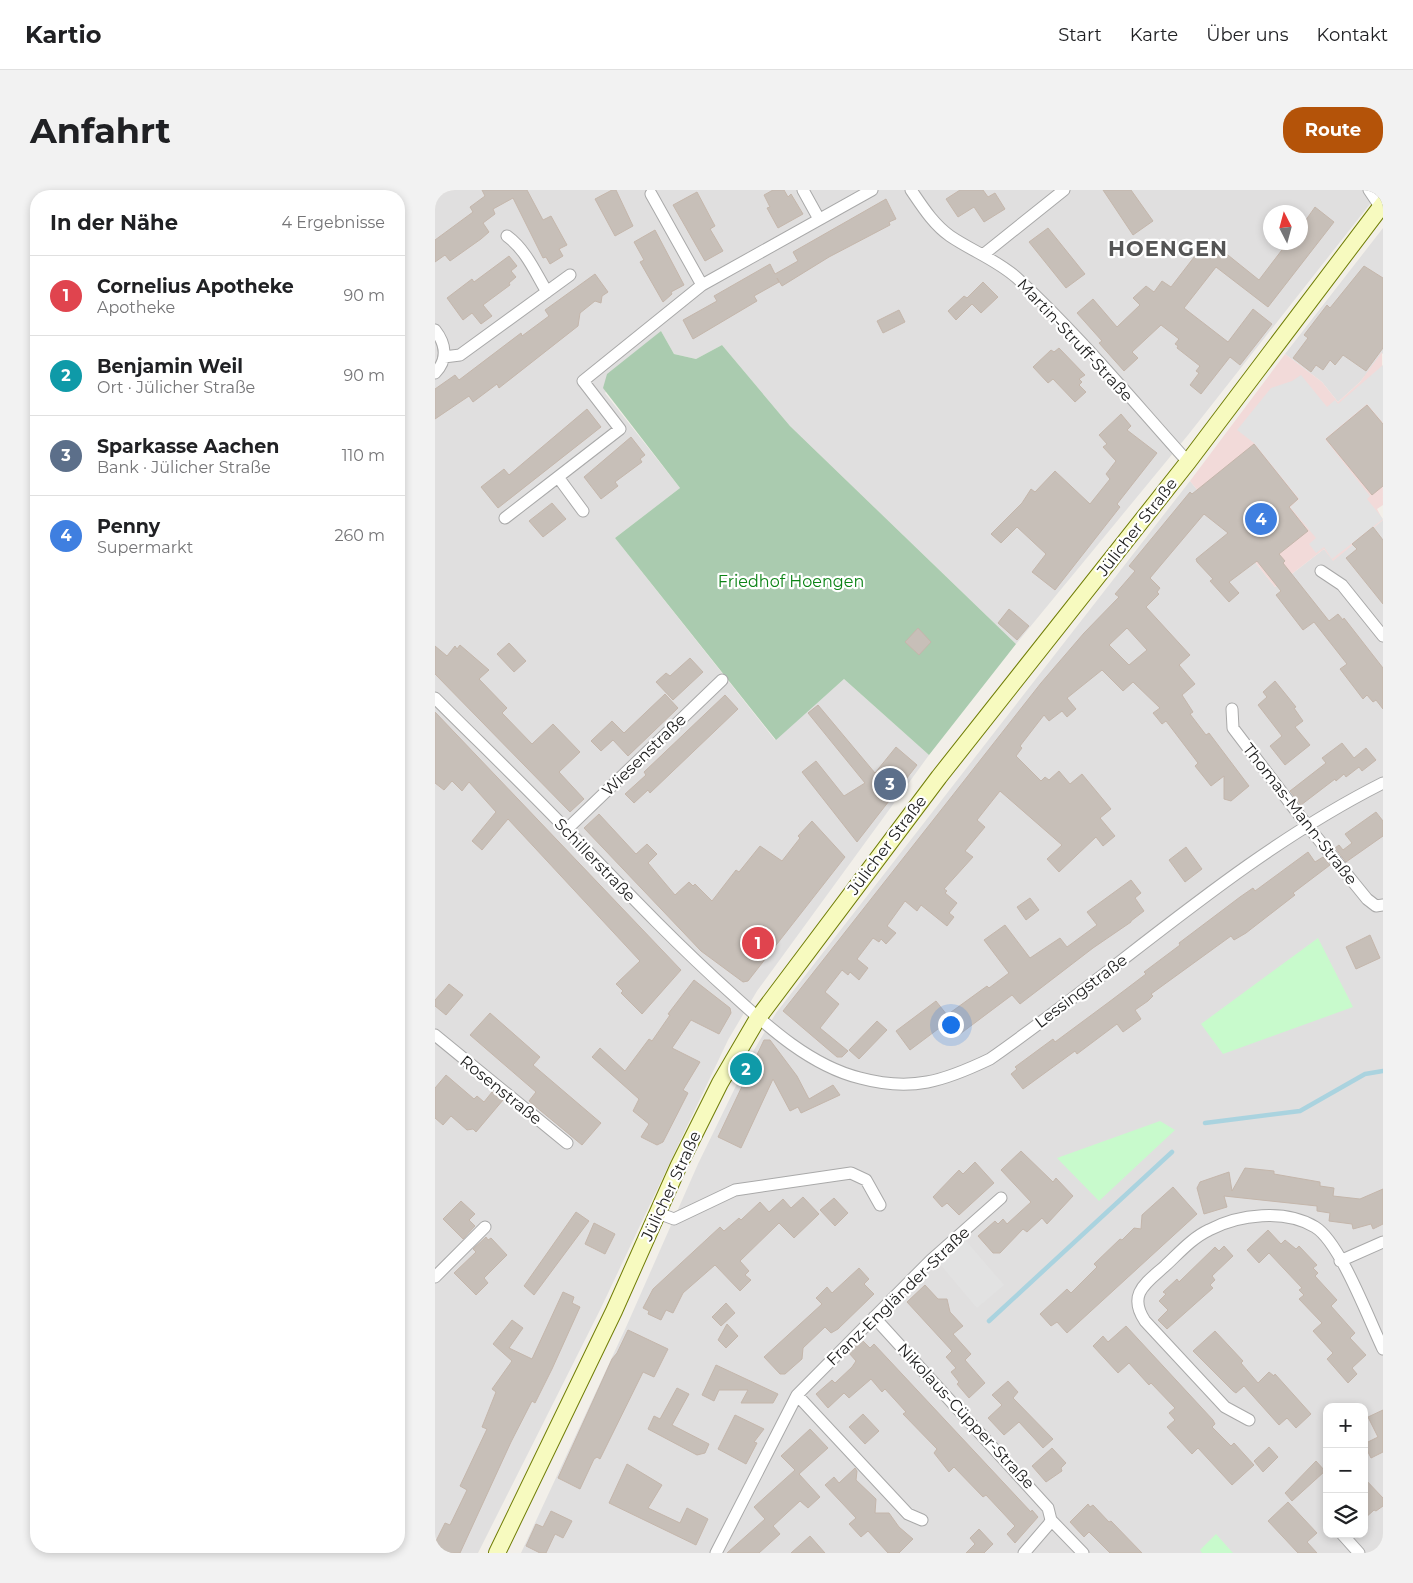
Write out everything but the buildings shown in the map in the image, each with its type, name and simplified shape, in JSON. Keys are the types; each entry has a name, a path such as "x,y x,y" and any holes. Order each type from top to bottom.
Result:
{"main road":[{"name":"Jülicher Straße","path":"497,1553 614,1311 720,1083 758,1018 939,777 1187,462 1382,208"}],"street":[{"path":"803,190 819,219"},
{"path":"505,518 620,430 583,381 702,285 872,190"},
{"name":"Martin-Struff-Straße","path":"911,190 931,219 950,236 984,254 1011,272 1047,305 1187,462"},
{"path":"984,254 1064,190"},
{"path":"1369,190 1382,208"},
{"path":"651,194 702,285"},
{"path":"507,236 517,243 547,292"},
{"path":"444,357 460,355 570,275"},
{"path":"435,330 443,343 444,357 435,373"},
{"path":"558,477 583,511"},
{"path":"1321,571 1342,585 1383,636"},
{"name":"Wiesenstraße","path":"567,830 722,680"},
{"name":"Schillerstraße","path":"435,698 567,830 677,946 758,1018"},
{"name":"Thomas-Mann-Straße","path":"1231,709 1233,728 1306,824 1367,899 1376,906 1383,904"},
{"name":"Lessingstraße","path":"758,1018 814,1059 860,1078 911,1084 941,1080 990,1059 1248,865 1306,824 1383,783"},
{"name":"Rosenstraße","path":"435,1035 567,1143"},
{"path":"658,1213 674,1219 735,1190 851,1173 866,1180 880,1205"},
{"name":"Franz-Engländer-Straße","path":"716,1553 797,1395 931,1260 1001,1198"},
{"path":"1249,1420 1225,1407 1145,1321 1139,1312 1137,1298 1139,1291 1194,1239 1217,1227 1255,1216 1278,1216 1297,1220 1315,1227 1330,1242 1341,1261 1383,1349"},
{"path":"435,1277 485,1227"},
{"path":"1341,1261 1383,1242"},
{"name":"Nikolaus-Cüpper-Straße","path":"874,1317 1042,1499 1048,1508 1051,1520 1083,1553"},
{"path":"797,1395 908,1514 922,1520"},
{"path":"1024,1553 1051,1520"},
{"path":"1346,1538 1359,1553"}],"shaded area":[{"path":"435,190 1381,190 1188,435 1016,644 790,426 722,345 696,359 674,354 661,331 605,393 680,488 615,538 775,740 844,679 929,755 757,991 728,1040 600,1310 478,1553 435,1553"},
{"path":"1383,228 1383,353 1360,382 1338,402 1322,382 1285,354"},
{"path":"1382,352 1383,505 1377,509 1383,520 1333,561 1324,549 1275,587 1190,481 1285,354 1322,382 1338,402 1360,382"},
{"path":"1383,365 1383,423 1367,404 1325,439 1370,496 1367,499 1383,519 1332,559 1324,547 1316,553 1309,544 1316,538 1290,507 1299,499 1254,443 1237,430 1271,388 1292,381 1301,375 1327,407 1335,400 1338,404"},
{"path":"1190,481 1275,587 1324,549 1333,560 1383,520 1383,1553 521,1553 627,1325 698,1164 751,1055 776,1013"},
{"path":"960,1234 1004,1285 977,1308 934,1257"}],"green space":[{"name":"Friedhof Hoengen","path":"661,331 674,354 696,359 722,345 790,426 1016,644 929,755 844,679 776,740 615,538 680,488 603,388 607,374"},
{"path":"1318,938 1353,1007 1223,1054 1201,1024"},
{"path":"1160,1121 1175,1130 1099,1201 1057,1158"},
{"path":"1216,1534 1233,1553 1202,1553 1200,1550"}],"waterway":[{"path":"1205,1123 1300,1111 1365,1074 1383,1071"},
{"path":"989,1321 1172,1152"}],"place":[{"name":"Penny","path":"1261,519"},
{"name":"Sparkasse Aachen","path":"890,784"},
{"name":"Cornelius Apotheke","path":"758,943"},
{"name":"Benjamin Weil","path":"746,1069"}],"district":[{"name":"HOENGEN","path":"1168,248"}]}
